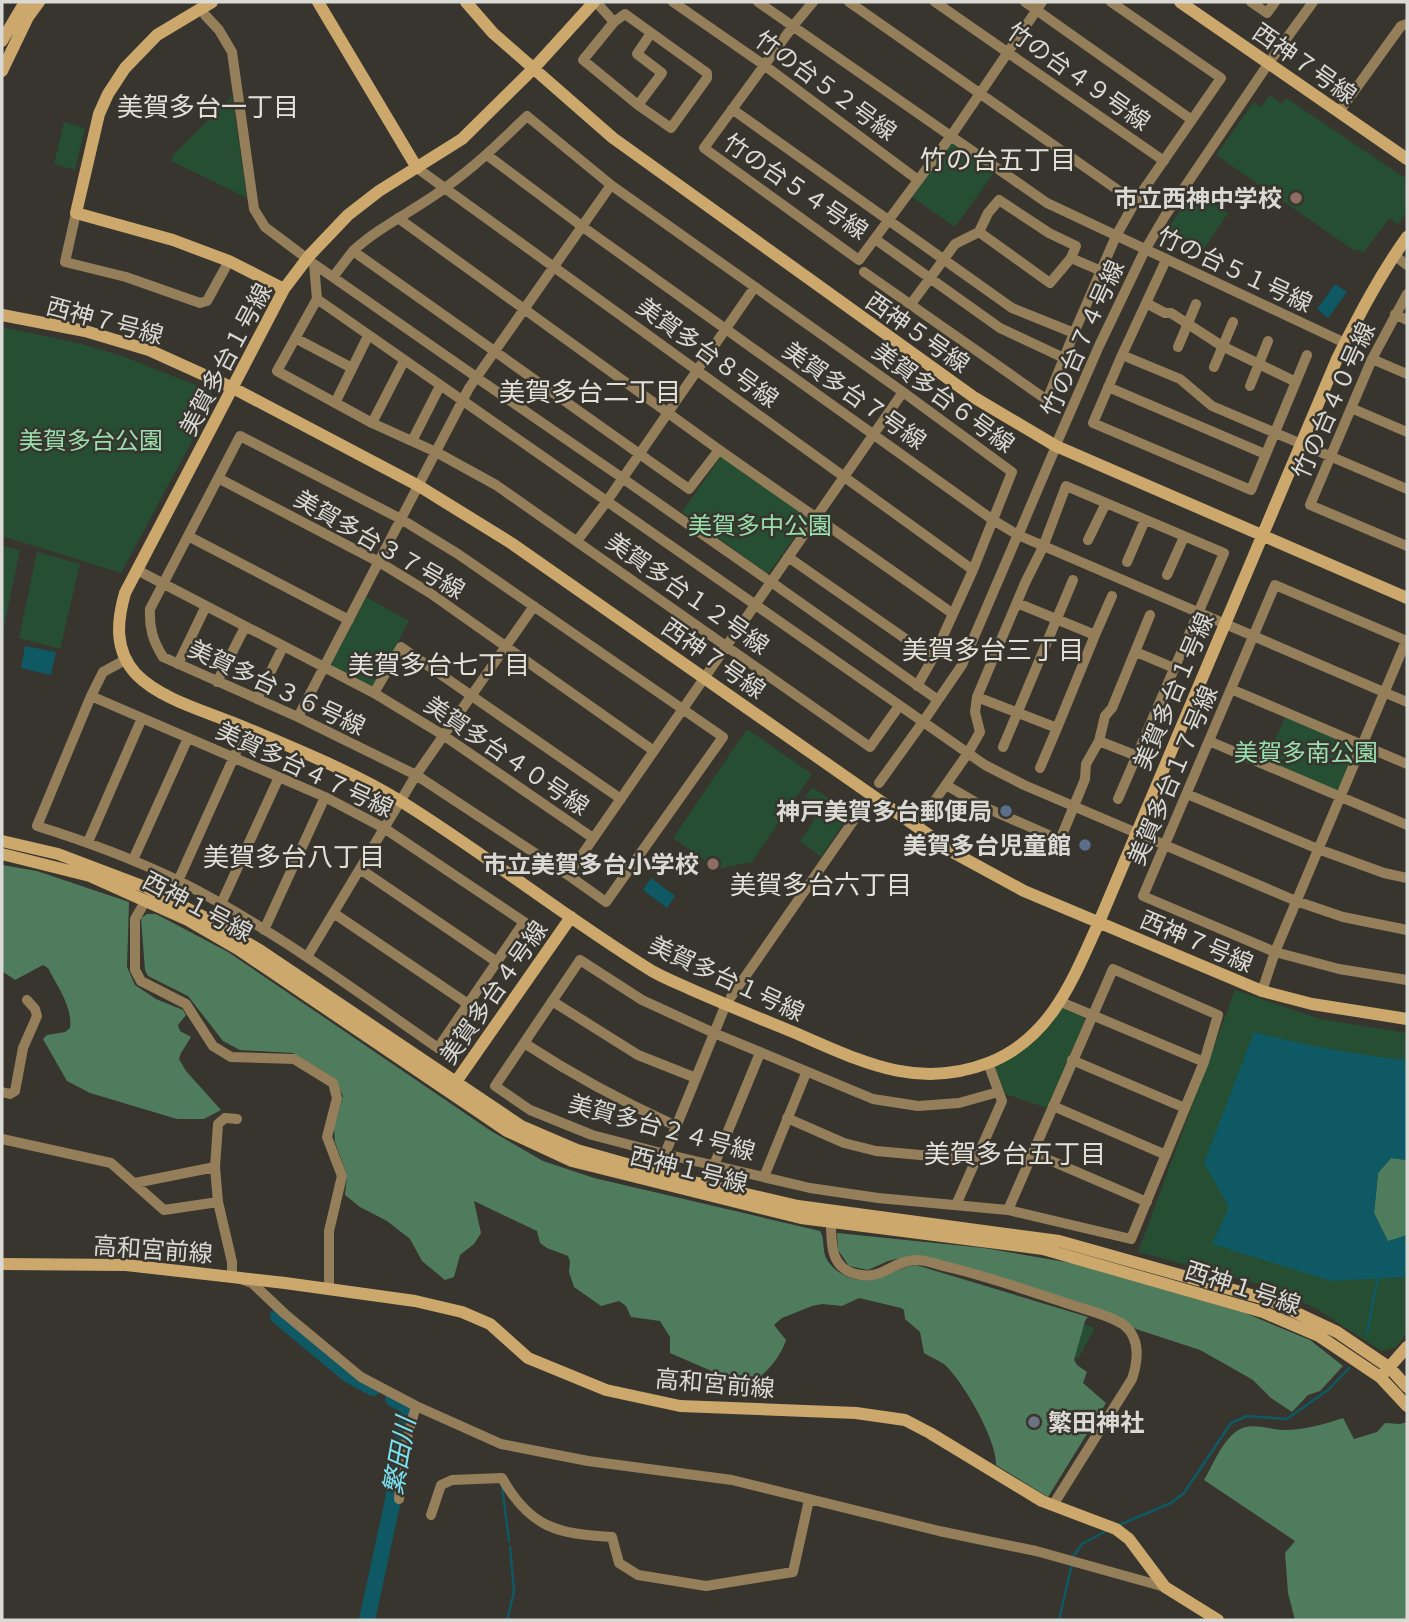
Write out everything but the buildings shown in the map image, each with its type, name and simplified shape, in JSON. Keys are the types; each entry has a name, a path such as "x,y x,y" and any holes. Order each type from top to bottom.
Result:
{"street":[{"path":"2,41 25,2"},
{"path":"2,71 28,17 39,2"},
{"path":"212,2 157,35 125,68 108,94 99,114 65,262 126,276 200,303 207,301 229,261"},
{"path":"318,2 417,168"},
{"name":"西神５号線","path":"466,2 494,33 613,138 975,398 1056,446 1407,598"},
{"path":"595,2 614,22"},
{"name":"美賀多台１号線","path":"595,2 534,68 462,139 379,191 348,215 309,256 285,289 125,593 118,621 120,645 135,673 163,694 336,768 400,801 655,973 728,1001 883,1069 912,1074 944,1073 988,1063 1030,1037 1061,1002 1099,922 1345,343 1361,310 1407,237"},
{"name":"竹の台５２号線","path":"673,2 764,65 918,180"},
{"name":"竹の台５１号線","path":"758,2 1047,203 1345,343"},
{"name":"竹の台５４号線","path":"813,2 704,148 859,260 951,136 1040,6"},
{"path":"849,2 1136,202"},
{"name":"竹の台４９号線","path":"935,2 1164,161"},
{"path":"1025,2 1040,6 1192,120"},
{"path":"864,272 1047,400 1116,236 1136,202 1221,78 1111,2"},
{"name":"西神７号線","path":"1180,2 1407,159"},
{"path":"1251,2 1267,13 1275,2"},
{"path":"1273,57 1313,2"},
{"path":"625,14 707,73 707,78 671,128 583,60 614,22 625,14"},
{"path":"205,15 219,30 232,52 254,209 265,227 301,254"},
{"path":"1339,112 1401,26 1407,24"},
{"path":"638,105 662,73 637,54 651,33"},
{"name":"竹の台７４号線","path":"879,783 962,665 1099,346 1146,250 1165,216 1264,70"},
{"path":"732,109 1012,308 1074,333"},
{"name":"美賀多台６号線","path":"333,277 353,251 372,234 445,188 486,155 527,116 611,185 1012,472 973,570 918,686"},
{"name":"美賀多台７号線","path":"486,155 993,520 1043,547 1407,702"},
{"name":"美賀多台８号線","path":"417,168 973,570"},
{"path":"298,717 461,402 611,185"},
{"path":"911,304 954,244 979,232 988,213 999,200 1049,233 1076,246 1071,258 1050,284 979,232"},
{"path":"75,213 173,240 229,261 285,289"},
{"path":"398,218 719,450 817,516 953,614"},
{"path":"875,239 1000,328 1064,358"},
{"path":"353,251 689,489 719,450"},
{"path":"1394,255 1407,265"},
{"path":"1071,258 1101,271"},
{"path":"1166,260 1093,423 1251,490 1307,355"},
{"path":"352,368 295,338 317,299 314,264 938,700"},
{"path":"577,541 754,288"},
{"name":"竹の台４０号線","path":"1407,295 1372,359 1310,505 1407,546"},
{"path":"317,299 461,402 968,753 1024,785 1296,901 1343,917 1407,930"},
{"path":"1146,303 1165,313 1171,313 1222,346 1296,382"},
{"path":"1178,347 1196,304"},
{"path":"1395,314 1407,320"},
{"name":"西神７号線","path":"2,315 85,331 149,350 233,388 419,486 511,543 956,853 1024,891 1262,991 1312,1004 1407,1019"},
{"path":"1214,367 1233,322"},
{"path":"335,402 368,336"},
{"name":"美賀多台１２号線","path":"295,338 277,371 372,423 436,452 496,485 870,747 900,706"},
{"path":"1250,386 1268,341"},
{"path":"1122,355 1180,379 1212,406 1407,489"},
{"path":"1372,359 1407,374"},
{"path":"372,423 404,360"},
{"path":"412,441 440,386"},
{"path":"1108,387 1265,454"},
{"path":"568,875 903,392"},
{"path":"1351,408 1407,432"},
{"name":"美賀多台３６号線","path":"240,436 401,519 458,554 723,737 606,902 416,775 298,717 163,657 155,646 149,626 150,610 240,436"},
{"name":"美賀多台３７号線","path":"218,478 379,562 430,593 654,751"},
{"path":"916,825 980,732 975,712 977,697 1043,547 1066,486 1224,553 1118,799"},
{"path":"1088,540 1106,503"},
{"path":"1127,562 1145,520"},
{"path":"188,536 349,620"},
{"path":"1167,575 1184,537"},
{"path":"788,557 933,658"},
{"name":"美賀多台４０号線","path":"137,570 374,693 443,735 593,838"},
{"path":"1003,747 1073,580"},
{"name":"美賀多台１７号線","path":"1407,641 1275,585 1143,896 1275,952 1339,969 1407,979"},
{"path":"1040,768 1112,596"},
{"path":"1017,603 1095,635"},
{"path":"178,664 206,606"},
{"path":"307,957 416,775 534,606"},
{"path":"946,785 982,806 1060,840 1084,779 1086,764 1099,741 1105,716 1112,708 1150,615"},
{"path":"217,682 245,626"},
{"path":"1262,991 1296,901 1407,641"},
{"path":"374,693 401,646 621,799"},
{"path":"257,699 283,647"},
{"path":"1136,652 1174,668"},
{"path":"91,695 103,672 127,659"},
{"path":"1231,689 1407,764"},
{"name":"美賀多台４７号線","path":"91,695 325,797 384,828 524,922 438,1048 307,957 221,904 133,860 37,826 91,695"},
{"path":"977,697 1056,728"},
{"path":"88,842 142,718"},
{"path":"178,881 247,728"},
{"path":"133,860 188,738"},
{"path":"1099,741 1137,756"},
{"path":"1209,741 1407,825"},
{"path":"221,904 279,777"},
{"path":"1187,794 1318,849 1384,873 1407,878"},
{"path":"264,930 325,797"},
{"path":"665,1154 728,1001 865,804"},
{"name":"西神１号線","path":"2,841 58,854 145,887 204,917 261,951 453,1087 507,1131 572,1161 788,1215 1043,1248 1263,1312 1319,1336 1407,1387"},
{"name":"西神１号線","path":"2,854 90,876 188,920 453,1087 549,1140 680,1179 798,1206 1059,1241 1269,1300 1337,1332 1385,1373 1407,1406"},
{"path":"360,869 497,962"},
{"path":"146,900 135,919 135,970 141,981 186,1004 213,1046 231,1058 294,1059 332,1083 337,1098 327,1137 342,1176 328,1231 329,1289"},
{"path":"335,914 468,1004"},
{"name":"美賀多台４号線","path":"453,1087 571,917"},
{"name":"美賀多台２４号線","path":"998,1091 959,1103 918,1105 873,1099 806,1073 642,1000 580,960 495,1086 530,1110 592,1135 665,1154 810,1188 878,1198 1008,1210 1132,1238 1204,1062 1218,1015 1113,969 1091,1014 1008,1210"},
{"path":"2,1092 10,1094 15,1091 23,1048 37,1016 27,1000"},
{"path":"552,1001 638,1055 696,1079"},
{"path":"1061,1002 1204,1062"},
{"path":"524,1043 568,1072 619,1100 677,1126"},
{"path":"714,1165 760,1053"},
{"path":"1072,1060 1185,1108"},
{"path":"956,1205 1002,1101 988,1063"},
{"path":"764,1177 806,1073"},
{"path":"1053,1106 1166,1155"},
{"path":"237,1119 225,1118 218,1124 215,1167 218,1202 232,1262 232,1276 253,1283 260,1292 361,1377 416,1406 501,1444 588,1461 732,1480 1165,1587"},
{"path":"787,1118 844,1143 876,1152 976,1160"},
{"path":"2,1139 111,1163 164,1210 218,1202"},
{"path":"1033,1153 1147,1202"},
{"path":"135,1183 215,1167"},
{"path":"831,1222 831,1248 840,1265 860,1275 879,1274 897,1262 917,1260 992,1278 1092,1312 1124,1326 1136,1343 1139,1361 1132,1379 1053,1504"},
{"name":"高和宮前線","path":"2,1264 126,1265 232,1276 415,1301 462,1312 490,1324 528,1358 606,1390 680,1406 856,1413 905,1420 1042,1501 1112,1527 1129,1539 1165,1587 1218,1620"},
{"path":"1385,1373 1407,1347"},
{"path":"399,1499 403,1452 416,1406"},
{"path":"430,1515 441,1485 452,1480 502,1478 520,1506 539,1522 573,1535 612,1537 619,1563 638,1575 706,1586 793,1572 809,1500"}],"green space":[{"path":"1270,95 1282,104 1286,98 1407,179 1407,212 1398,225 1390,218 1363,253 1357,249 1355,251 1216,155 1254,102 1261,107"},
{"path":"232,96 247,198 171,161 173,155"},
{"path":"64,122 85,128 75,170 54,164"},
{"path":"950,142 996,170 955,227 912,197"},
{"path":"1194,189 1228,213 1201,253 1167,230"},
{"name":"美賀多台公園","path":"2,327 82,344 122,356 211,391 214,400 121,573 2,536"},
{"name":"美賀多中公園","path":"722,455 810,516 768,574 682,512"},
{"path":"2,546 20,550 2,636"},
{"path":"37,552 80,564 60,649 19,638"},
{"path":"366,597 409,621 376,684 370,686 333,667 332,663"},
{"name":"美賀多南公園","path":"1285,717 1355,746 1356,751 1341,787 1335,790 1266,761"},
{"path":"747,729 812,774 752,862 717,869 673,838"},
{"path":"812,787 850,813 821,857 800,841 815,819 799,807"},
{"path":"2,865 37,871 129,902 127,967 135,985 156,999 183,1010 186,1015 178,1025 180,1031 191,1037 179,1059 186,1071 221,1110 204,1119 177,1119 90,1093 67,1081 43,1039 47,1035 65,1032 70,1028 67,1005 48,968 43,965 15,980 2,971"},
{"path":"147,914 156,914 228,952 491,1131 543,1161 594,1178 820,1231 829,1263 850,1278 874,1279 916,1265 1088,1317 1074,1360 1087,1372 1083,1383 1106,1403 1048,1497 996,1465 991,1441 969,1397 944,1364 924,1353 920,1332 905,1319 904,1310 901,1308 859,1298 842,1306 812,1306 782,1318 774,1325 786,1340 779,1356 761,1376 738,1389 723,1376 670,1353 670,1337 660,1321 631,1317 626,1306 619,1301 601,1306 574,1287 568,1256 540,1243 537,1231 474,1201 481,1233 474,1244 460,1255 454,1277 445,1280 422,1261 410,1239 345,1195 347,1175 335,1142 334,1128 343,1096 334,1078 293,1053 240,1050 223,1041 188,996 148,976 145,970 141,918"},
{"path":"1235,990 1320,1019 1407,1033 1407,1333 1396,1347 1382,1351 1315,1308 1269,1287 1138,1252"},
{"path":"1063,1007 1084,1016 1085,1020 1047,1108 1005,1094 994,1066"},
{"path":"1391,1158 1407,1160 1407,1235 1388,1242 1374,1213 1378,1173"},
{"path":"837,1233 984,1248 1077,1264 1245,1313 1310,1340 1343,1366 1320,1391 1308,1395 1292,1412 1271,1398 1253,1380 1200,1350 1133,1328 1124,1320 910,1256 888,1261 868,1270 849,1266 838,1250"},
{"path":"1058,1315 1095,1328 1078,1359 1045,1339"},
{"path":"1343,1418 1354,1439 1377,1432 1385,1423 1407,1422 1407,1620 1295,1620 1288,1593 1285,1553 1295,1541 1204,1480 1227,1441 1242,1428 1254,1426 1292,1430"}],"water":[{"path":"1335,284 1347,292 1328,318 1317,309"},
{"path":"25,646 56,652 51,675 21,668"},
{"path":"651,878 675,896 667,908 643,890"},
{"path":"1254,1032 1330,1049 1407,1060 1407,1160 1391,1158 1378,1173 1374,1213 1388,1241 1407,1235 1407,1277 1331,1281 1212,1244 1229,1207 1204,1163"}],"waterway":[{"path":"1367,1333 1378,1277"},
{"name":"繁田川","path":"278,1316 349,1375 373,1388"},
{"path":"1117,1526 1171,1503 1184,1493 1231,1423 1247,1416 1287,1419 1329,1389 1349,1368"},
{"name":"繁田川","path":"367,1620 410,1407 393,1399"},
{"path":"502,1486 509,1541"},
{"path":"1073,1557 1082,1544 1108,1530"},
{"path":"507,1620 514,1592 510,1547"},
{"path":"1059,1620 1072,1564"}],"place":[{"name":"市立西神中学校","path":"1296,198"},
{"name":"神戸美賀多台郵便局","path":"1006,811"},
{"name":"美賀多台児童館","path":"1085,845"},
{"name":"市立美賀多台小学校","path":"713,864"},
{"name":"繁田神社","path":"1034,1422"}],"district":[{"name":"美賀多台一丁目","path":"208,106"},
{"name":"竹の台五丁目","path":"998,159"},
{"name":"美賀多台二丁目","path":"590,391"},
{"name":"美賀多台三丁目","path":"993,649"},
{"name":"美賀多台七丁目","path":"439,664"},
{"name":"美賀多台八丁目","path":"294,856"},
{"name":"美賀多台六丁目","path":"821,884"},
{"name":"美賀多台五丁目","path":"1015,1153"}]}
